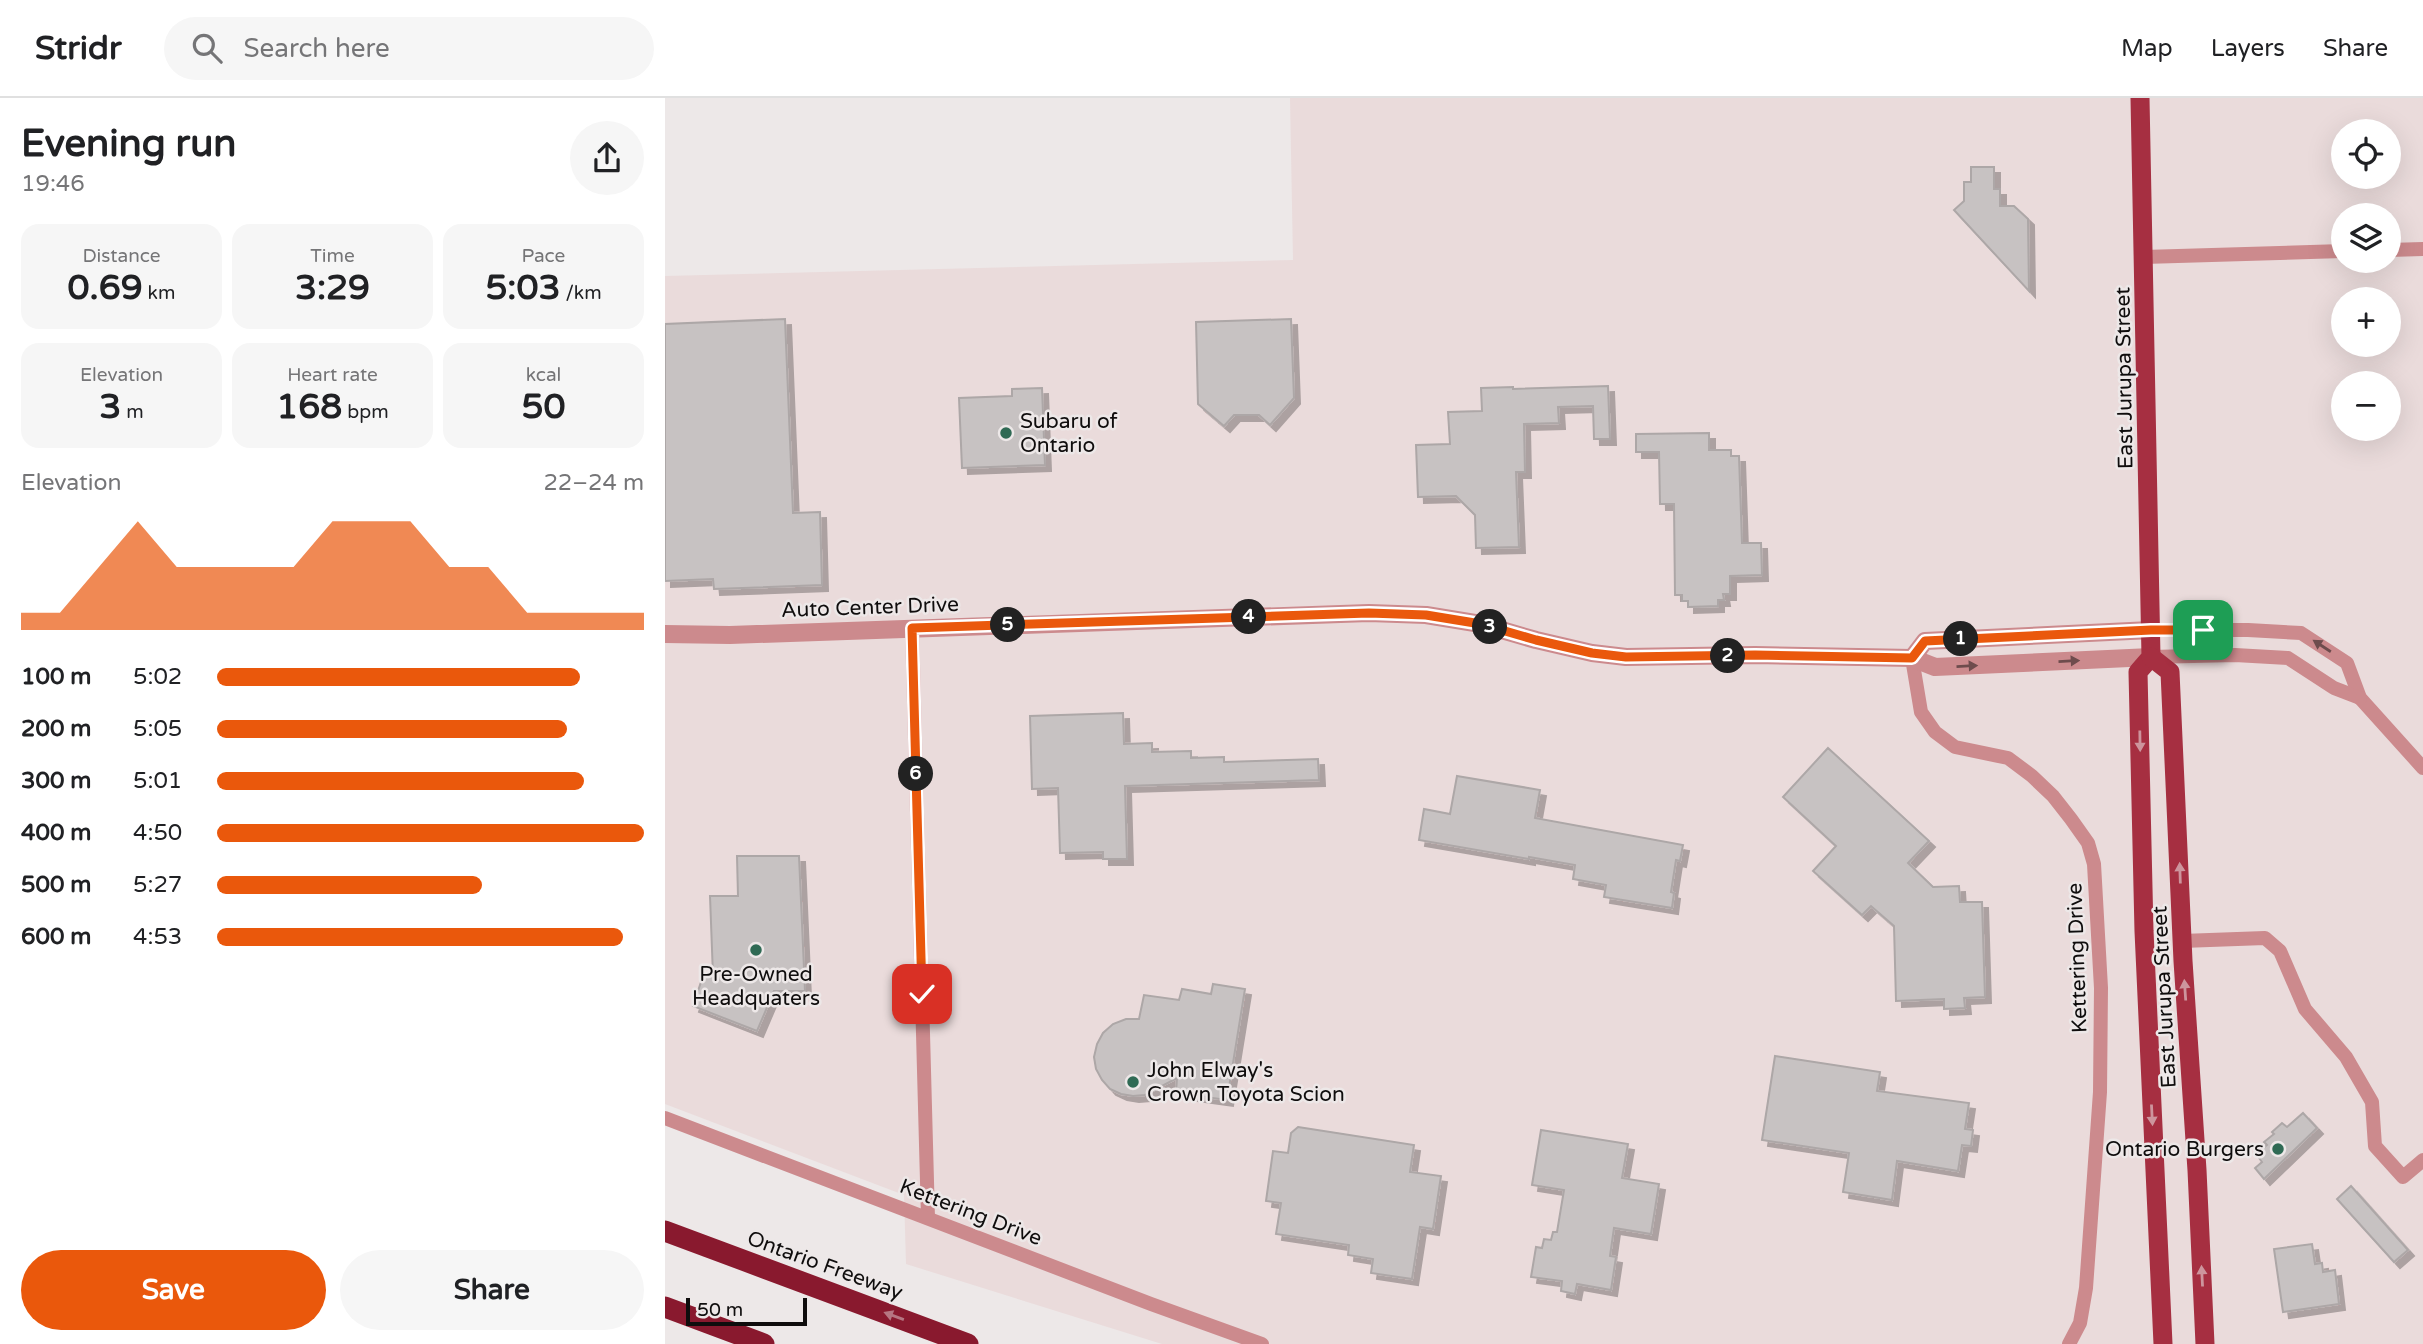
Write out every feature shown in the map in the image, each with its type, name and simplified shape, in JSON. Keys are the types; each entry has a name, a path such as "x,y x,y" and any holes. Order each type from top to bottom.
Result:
{"highway":[{"name":"Ontario Freeway","path":"665,1231 967,1343"},
{"path":"665,1307 764,1344"}],"main road":[{"name":"East Jurupa Street","path":"2140,98 2151,657 2138,672 2144,931 2163,1344"},
{"name":"East Jurupa Street","path":"2151,657 2170,672 2205,1344"}],"street":[{"path":"2401,250 2423,249"},
{"path":"2144,257 2331,251"},
{"name":"Auto Center Drive","path":"665,634 730,635 1369,613 1426,615 1481,624 1592,653 1626,657 1755,655 1912,658 1935,667 2151,657 2235,655 2288,658 2334,688 2360,698"},
{"path":"912,628 928,1218"},
{"name":"Auto Center Drive","path":"1912,658 1925,641 2151,630 2301,633 2347,663 2360,698 2423,768"},
{"name":"Kettering Drive","path":"1912,658 1921,712 1935,732 1955,747 2008,758 2032,776 2053,796 2088,843 2094,864 2101,988 2100,1092 2086,1288 2080,1323 2069,1344"},
{"path":"2182,941 2265,938 2280,951 2305,1009 2346,1057 2372,1102 2375,1146 2403,1177 2423,1160"},
{"name":"Kettering Drive","path":"665,1118 1262,1344"}],"shaded area":[{"path":"1290,98 2423,98 2423,1344 1162,1344 906,1264 904,1195 665,1104 665,276 1293,260"}],"building":[{"path":"1971,167 1994,167 1994,189 2000,189 2000,206 2014,206 2028,219 2029,291 1954,210 1964,201 1964,182 1971,182"},
{"path":"785,319 793,513 820,512 822,585 714,589 713,579 665,581 665,324"},
{"path":"1291,319 1294,398 1270,425 1259,415 1234,415 1224,426 1198,404 1196,322"},
{"path":"1608,386 1610,439 1594,439 1593,406 1558,407 1559,423 1524,424 1525,472 1516,472 1519,547 1476,548 1475,515 1456,496 1418,497 1416,445 1450,444 1448,412 1482,411 1481,388"},
{"path":"1042,388 1045,465 962,468 959,398 1012,396 1012,389"},
{"path":"1709,433 1709,450 1731,450 1731,456 1739,456 1742,543 1761,543 1762,575 1730,576 1730,594 1723,594 1724,600 1718,600 1718,606 1688,607 1688,601 1682,601 1682,595 1675,595 1674,504 1660,504 1659,452 1636,452 1636,434"},
{"path":"1123,713 1124,744 1152,743 1152,752 1191,751 1191,758 1224,757 1224,762 1318,759 1319,780 1125,786 1127,859 1103,859 1103,852 1060,853 1058,788 1032,789 1030,716"},
{"path":"1828,748 1929,841 1908,863 1933,887 1959,886 1960,902 1982,902 1985,997 1964,998 1965,1008 1944,1009 1944,999 1896,1001 1894,926 1871,906 1862,915 1813,871 1836,846 1783,797"},
{"path":"1457,776 1540,790 1535,818 1683,845 1680,861 1676,860 1671,892 1674,893 1672,908 1604,897 1606,885 1573,879 1575,865 1419,840 1424,809 1450,814"},
{"path":"737,856 799,856 805,991 774,991 757,1031 693,1006 704,973 713,976 710,896 738,896"},
{"path":"1213,984 1245,989 1227,1100 1176,1093 1177,1078 1145,1095 1121,1094 1110,1089 1096,1069 1094,1057 1103,1033 1113,1024 1126,1019 1139,1019 1144,995 1179,1000 1182,989 1211,994"},
{"path":"1775,1056 1880,1072 1877,1091 1969,1103 1965,1129 1973,1130 1971,1146 1962,1145 1958,1171 1897,1161 1892,1200 1843,1192 1849,1153 1762,1140"},
{"name":"Ontario Burgers","path":"2303,1113 2317,1128 2264,1179 2255,1168 2262,1162 2256,1154 2267,1145 2264,1142 2282,1123 2287,1127"},
{"path":"1298,1127 1414,1145 1410,1172 1441,1176 1433,1229 1420,1227 1412,1279 1371,1273 1373,1259 1348,1255 1349,1245 1276,1234 1281,1203 1266,1201 1273,1151 1288,1153 1291,1133"},
{"path":"1541,1130 1628,1144 1622,1178 1659,1184 1651,1234 1614,1228 1610,1256 1616,1257 1611,1290 1577,1284 1575,1294 1561,1291 1562,1281 1531,1277 1536,1247 1542,1248 1544,1239 1551,1240 1553,1232 1557,1232 1564,1190 1532,1185"},
{"path":"2351,1186 2408,1250 2394,1262 2337,1199"},
{"path":"2312,1244 2315,1264 2322,1263 2323,1272 2335,1270 2339,1304 2283,1312 2274,1249"}],"place":[{"name":"Subaru of Ontario","path":"1006,433"},
{"name":"Pre-Owned Headquaters","path":"756,950"},
{"name":"John Elway's Crown Toyota Scion","path":"1133,1082"},
{"name":"Ontario Burgers","path":"2278,1149"}],"route":[{"path":"922,994 912,628 1369,613 1426,615 1481,624 1592,653 1661,658 1755,655 1912,658 1925,641 2203,630"}]}
